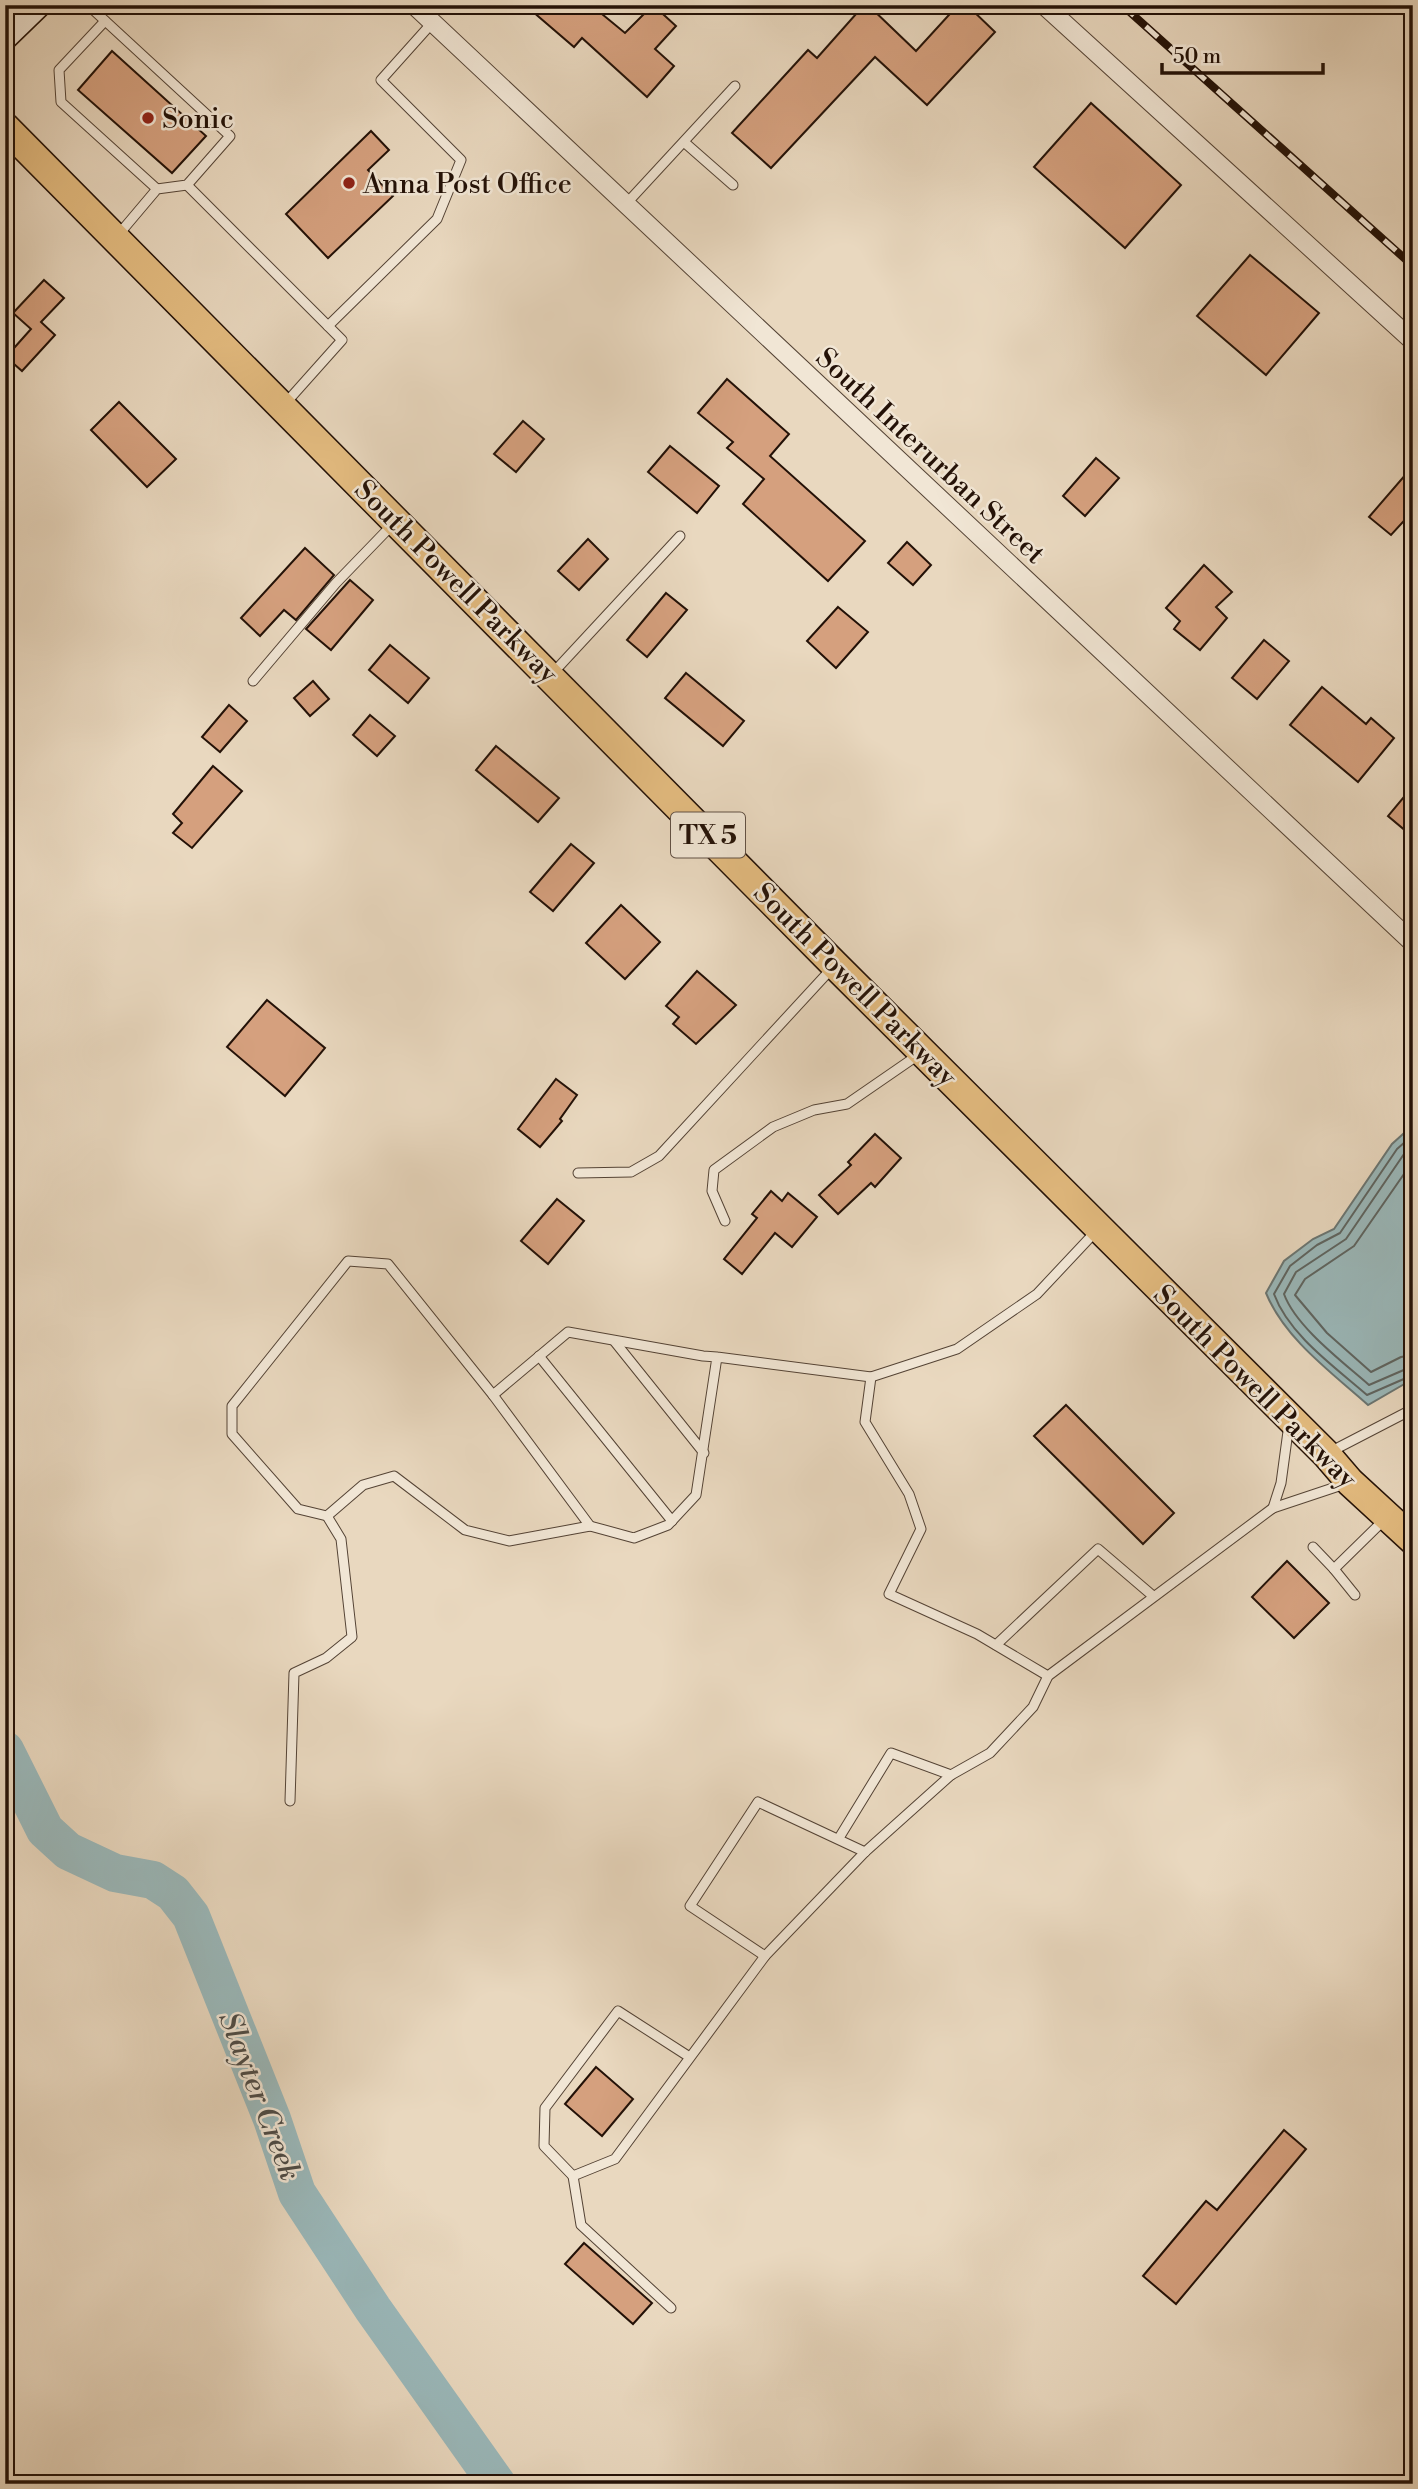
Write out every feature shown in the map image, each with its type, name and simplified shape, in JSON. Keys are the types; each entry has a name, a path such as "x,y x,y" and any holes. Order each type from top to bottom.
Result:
{"main road":[{"path":"5,36 36,6"},
{"name":"South Powell Parkway","path":"5,127 835,965 1326,1454 1350,1482 1389,1515 1413,1540"}],"street":[{"name":"South Interurban Street","path":"414,5 1413,943"},
{"path":"1044,5 1413,341"}],"lane":[{"path":"88,5 230,136 187,185 157,189 116,239"},
{"path":"105,21 59,70 61,102 157,189"},
{"path":"328,326 437,219 461,160 381,80 432,23"},
{"path":"626,205 735,86"},
{"path":"684,142 733,185"},
{"path":"187,185 342,340 283,407"},
{"path":"253,681 337,583 396,520"},
{"path":"550,676 680,536"},
{"path":"578,1173 631,1172 659,1156 835,965"},
{"path":"725,1221 712,1191 714,1170 773,1127 814,1110 847,1104 922,1052"},
{"path":"493,1395 568,1332 615,1342 871,1377 957,1349 1037,1294 1099,1228"},
{"path":"290,1801 294,1673 327,1658 352,1637 341,1539 327,1516 298,1509 232,1434 232,1406 348,1261 388,1264 493,1395 590,1526"},
{"path":"615,1342 704,1453"},
{"path":"539,1356 672,1521"},
{"path":"327,1516 362,1485 394,1476 465,1530 476,1533 509,1541 590,1526 634,1538 672,1521 696,1495 717,1357"},
{"path":"871,1377 865,1422 909,1494 921,1529 889,1594 996,1645 1048,1676"},
{"path":"1326,1454 1413,1409"},
{"path":"1273,1508 1281,1483 1289,1417"},
{"path":"573,2176 615,2159 688,2056 765,1956 865,1852 951,1775 989,1753 1032,1707 1048,1676 1273,1508 1350,1482"},
{"path":"1334,1569 1389,1515"},
{"path":"1312,1547 1355,1595"},
{"path":"996,1645 1098,1549 1153,1597"},
{"path":"839,1838 891,1753 951,1775"},
{"path":"765,1956 690,1906 758,1802 865,1852"},
{"path":"671,2308 581,2225 573,2176 544,2146 545,2108 618,2011 688,2056"}],"water":[{"path":"1413,1125 1413,1379 1368,1405 1297,1340 1274,1310 1266,1293 1284,1261 1313,1239 1334,1229 1392,1144"}],"building":[{"path":"525,5 591,5 625,33 653,5 676,26 655,49 674,66 647,97 582,38 574,47"},
{"path":"864,5 868,5 916,51 958,5 967,5 995,32 927,105 875,57 771,168 732,133 808,50 817,58"},
{"name":"Sonic","path":"112,51 206,136 172,173 78,90"},
{"path":"1091,103 1181,185 1125,248 1034,167"},
{"name":"Anna Post Office","path":"371,131 389,150 368,170 393,196 328,258 286,214"},
{"path":"1250,255 1319,313 1266,375 1197,316"},
{"path":"44,280 64,298 41,322 55,335 22,371 6,357 31,329 13,313"},
{"path":"727,379 789,434 770,456 865,541 828,581 743,504 764,479 727,448 733,442 698,413"},
{"path":"119,402 176,459 147,487 91,430"},
{"path":"523,421 544,439 516,472 494,454"},
{"path":"670,446 719,486 697,513 648,472"},
{"path":"1096,458 1119,478 1085,516 1063,496"},
{"path":"1413,466 1413,511 1391,535 1369,517"},
{"path":"588,539 608,559 579,590 558,571"},
{"path":"907,542 931,565 913,585 888,563"},
{"path":"305,548 334,575 296,620 284,610 260,636 241,618"},
{"path":"1204,565 1232,592 1216,607 1227,618 1200,650 1174,629 1180,621 1166,608"},
{"path":"350,580 373,600 331,650 306,629"},
{"path":"666,593 687,610 647,657 627,640"},
{"path":"838,607 868,632 836,668 807,641"},
{"path":"1264,640 1289,661 1257,699 1232,678"},
{"path":"390,645 429,678 408,703 369,670"},
{"path":"686,673 744,721 723,746 665,698"},
{"path":"313,681 329,699 310,716 294,698"},
{"path":"1322,687 1366,724 1371,718 1394,738 1358,782 1290,725"},
{"path":"229,705 247,721 220,752 202,737"},
{"path":"370,715 395,736 377,756 353,735"},
{"path":"496,746 559,798 538,822 476,770"},
{"path":"213,766 242,791 192,848 173,833 182,823 173,814"},
{"path":"1413,786 1413,837 1388,816"},
{"path":"571,844 594,863 553,911 530,892"},
{"path":"621,905 660,942 625,979 586,943"},
{"path":"697,971 736,1005 696,1044 673,1024 679,1017 666,1006"},
{"path":"267,1000 325,1048 285,1096 227,1047"},
{"path":"556,1079 577,1095 560,1119 562,1121 540,1147 518,1129"},
{"path":"875,1134 901,1158 875,1187 871,1183 838,1214 819,1195 851,1165 848,1162"},
{"path":"771,1191 782,1201 788,1193 817,1217 792,1247 775,1233 742,1274 724,1259 757,1218 752,1214"},
{"path":"557,1199 584,1221 548,1264 521,1241"},
{"path":"1066,1405 1174,1513 1143,1544 1034,1436"},
{"path":"1287,1561 1329,1603 1294,1638 1252,1597"},
{"path":"596,2067 633,2099 602,2136 565,2104"},
{"path":"1284,2130 1306,2149 1176,2304 1143,2276 1206,2201 1217,2210"},
{"path":"584,2243 652,2303 633,2324 565,2264"}],"waterway":[{"name":"Slayter Creek","path":"5,1750 45,1830 68,1851 115,1873 153,1880 173,1893 191,1916 272,2119 297,2193 373,2309 497,2484"}],"railway":[{"path":"1122,5 1413,266"}],"place":[{"name":"Sonic","path":"148,118"},
{"name":"Anna Post Office","path":"349,183"}]}
